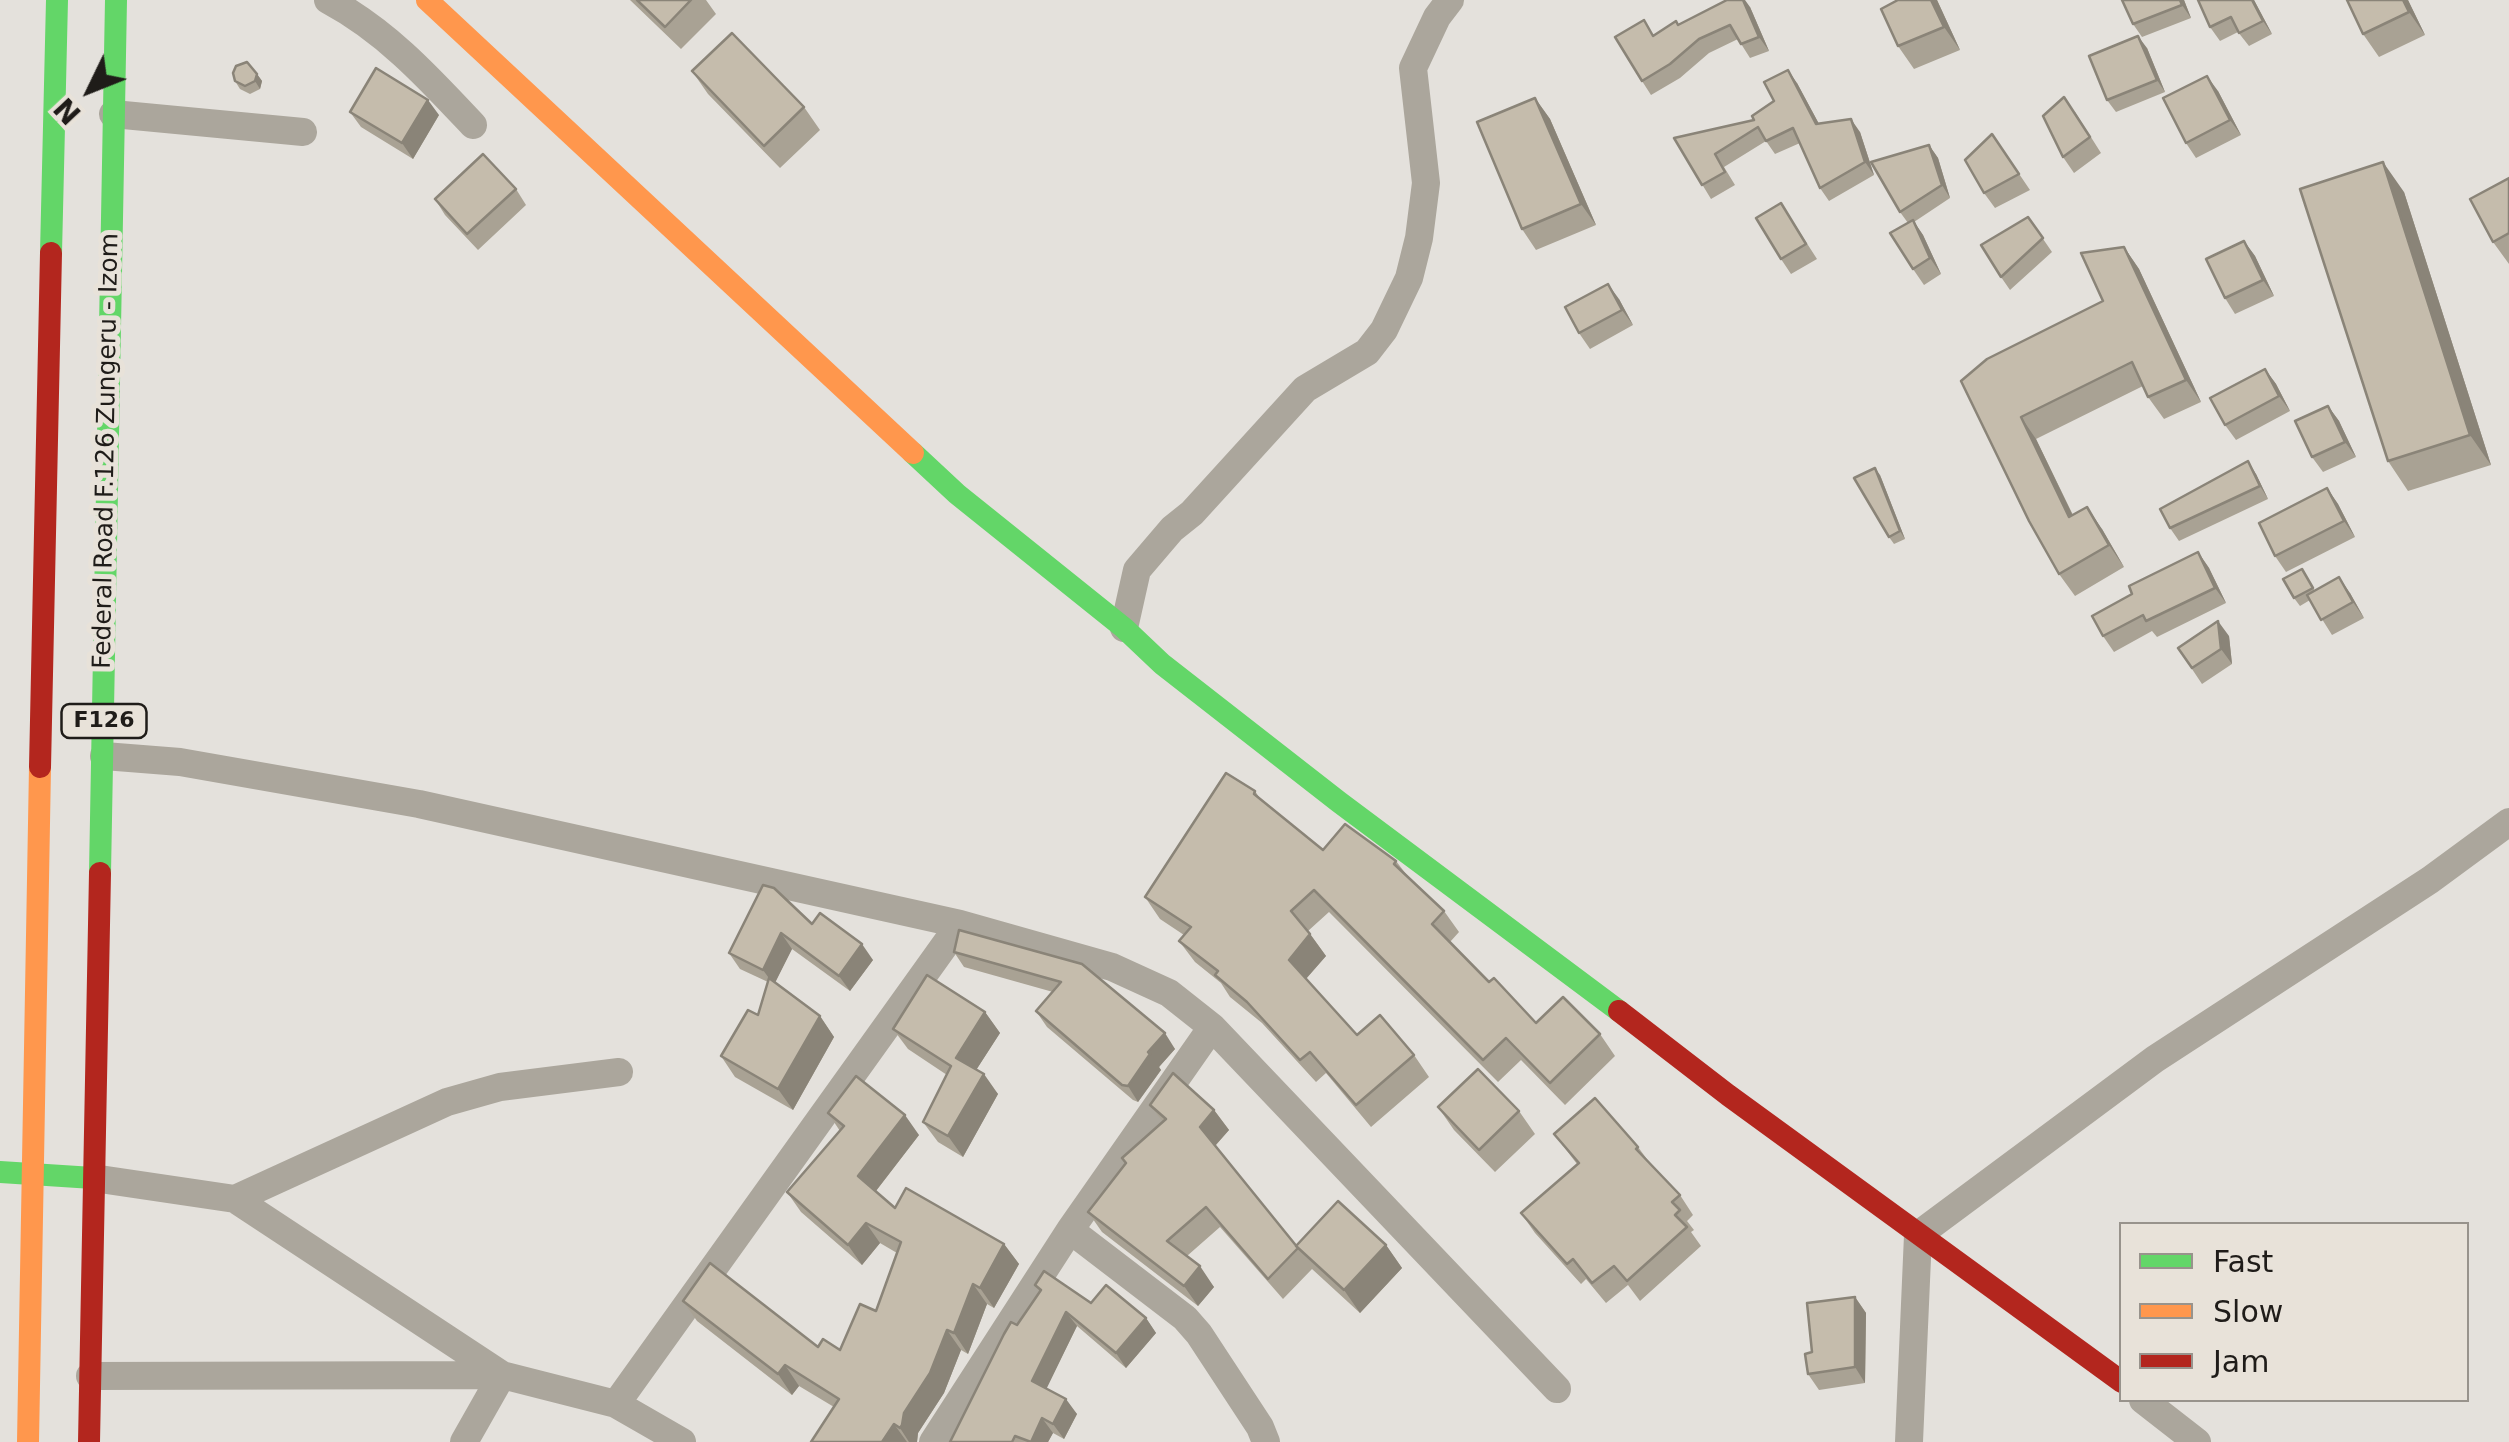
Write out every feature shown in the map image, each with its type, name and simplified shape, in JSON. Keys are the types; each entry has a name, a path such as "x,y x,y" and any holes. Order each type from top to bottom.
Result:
{"main road":[{"name":"F126","path":"28,1442 58,0"},
{"name":"Federal Road F.126 Zungeru - Izom","path":"89,1442 116,0"},
{"path":"427,0 957,494 1124,628 1162,664 1338,802 1513,928 1728,1095 2119,1380"},
{"path":"0,1172 93,1178"}],"street":[{"path":"328,0 359,16 402,50 473,125"},
{"path":"1124,628 1136,570 1304,389 1367,352 1384,330 1409,278 1426,182 1414,68 1437,17 1450,0"},
{"path":"114,114 304,132"},
{"path":"104,756 180,762 419,804 960,924 1112,967 1169,993 1212,1027 1557,1389"},
{"path":"1909,1442 1918,1236 2154,1059 2430,880 2509,822"},
{"path":"616,1404 960,924"},
{"path":"934,1442 1070,1230 1212,1027"},
{"path":"235,1199 447,1102 500,1087 619,1072"},
{"path":"93,1178 235,1199 502,1374"},
{"path":"1070,1230 1185,1318 1260,1426 1266,1442"},
{"path":"0,1372 29,1369"},
{"path":"464,1442 502,1374"},
{"path":"90,1376 502,1374 616,1404 682,1442"},
{"path":"2146,1402 2198,1442"}],"building":[{"path":"637,0 691,0 665,27"},
{"path":"1727,0 1743,0 1759,37 1741,44 1730,25 1699,39 1642,81 1615,37 1644,20 1653,36 1676,21 1678,25"},
{"path":"1898,0 1931,0 1944,27 1898,46 1881,9"},
{"path":"2122,0 2180,0 2182,5 2133,24"},
{"path":"2198,0 2252,0 2263,21 2239,33 2231,17 2210,27"},
{"path":"2347,0 2403,0 2409,12 2363,34"},
{"path":"732,33 804,107 764,146 692,71"},
{"path":"2138,36 2157,80 2107,100 2089,56"},
{"path":"247,62 257,74 255,81 245,86 235,81 233,73 236,66"},
{"path":"376,68 428,100 402,143 350,112"},
{"path":"1788,70 1816,124 1851,119 1865,162 1820,188 1793,128 1766,141 1758,127 1715,154 1725,172 1702,185 1674,138 1754,120 1752,116 1774,101 1764,82"},
{"path":"2207,76 2230,120 2186,143 2163,98"},
{"path":"2064,97 2090,137 2063,157 2043,116"},
{"path":"1535,98 1581,204 1522,229 1477,122"},
{"path":"1992,134 2019,174 1984,193 1965,160"},
{"path":"1929,145 1942,185 1900,212 1871,162"},
{"path":"483,154 516,189 467,234 435,199"},
{"path":"2383,162 2470,435 2388,461 2300,189"},
{"path":"2509,178 2509,233 2493,242 2470,199"},
{"path":"1781,203 1806,244 1781,259 1756,218"},
{"path":"2028,217 2043,238 2001,277 1981,245"},
{"path":"1913,220 1930,258 1913,269 1890,233"},
{"path":"2244,241 2263,280 2225,298 2206,259"},
{"path":"2124,247 2186,380 2148,397 2132,362 2021,417 2069,517 2087,507 2109,545 2059,574 1961,381 1987,359 2103,301 2081,253"},
{"path":"1608,284 1622,310 1579,333 1565,307"},
{"path":"2265,369 2279,396 2225,425 2210,398"},
{"path":"2328,406 2345,442 2312,457 2295,421"},
{"path":"2248,461 2260,486 2170,528 2160,509"},
{"path":"1875,468 1900,531 1889,537 1854,478"},
{"path":"2327,488 2344,521 2275,556 2259,523"},
{"path":"2198,552 2215,588 2146,621 2143,615 2103,636 2092,616 2132,594 2129,586"},
{"path":"2302,569 2313,588 2294,598 2283,579"},
{"path":"2339,577 2353,602 2321,620 2307,595"},
{"path":"2218,621 2221,649 2192,668 2178,648"},
{"path":"1226,773 1255,791 1323,850 1345,824 1396,861 1394,864 1444,911 1432,924 1489,982 1494,978 1536,1023 1563,997 1600,1034 1550,1083 1506,1038 1483,1060 1314,890 1291,911 1310,934 1289,960 1357,1035 1380,1015 1414,1055 1356,1105 1310,1052 1300,1060 1247,1002 1215,975 1218,971 1179,941 1191,927 1145,897"},
{"path":"763,885 774,888 812,924 820,913 862,944 839,976 781,933 763,970 729,953"},
{"path":"959,930 1082,964 1165,1033 1148,1052 1128,1086 1122,1085 1036,1011 1061,982 954,952"},
{"path":"927,975 985,1012 956,1058 984,1074 948,1136 923,1122 951,1066 893,1029"},
{"path":"769,978 820,1016 778,1089 721,1056 748,1010 758,1015"},
{"path":"1478,1069 1519,1111 1479,1150 1438,1107"},
{"path":"1173,1073 1214,1110 1200,1127 1298,1248 1268,1279 1206,1207 1167,1241 1200,1266 1184,1286 1088,1212 1126,1163 1122,1158 1166,1119 1150,1105"},
{"path":"856,1076 905,1115 858,1176 895,1208 906,1188 1004,1244 980,1288 973,1284 954,1333 947,1330 930,1373 904,1413 900,1428 894,1424 882,1442 811,1442 839,1399 785,1365 778,1374 683,1301 710,1263 818,1347 823,1339 840,1350 860,1304 876,1311 901,1242 866,1223 848,1245 787,1192 844,1126 828,1113"},
{"path":"1595,1098 1680,1195 1672,1202 1680,1210 1675,1215 1687,1227 1627,1281 1614,1266 1592,1283 1573,1259 1567,1264 1521,1213 1579,1163 1554,1134"},
{"path":"1338,1201 1386,1245 1344,1290 1296,1246"},
{"path":"1044,1271 1091,1303 1106,1285 1146,1318 1116,1353 1066,1312 1032,1381 1066,1399 1053,1424 1042,1418 1031,1442 1015,1436 1012,1442 950,1442 1011,1322 1017,1325 1041,1290 1035,1285"},
{"path":"1855,1297 1855,1367 1808,1374 1805,1354 1812,1352 1807,1303"}],"traffic: fast":[{"path":"51,253 57,0"},
{"path":"100,873 116,0"},
{"path":"913,453 1162,664 1619,1011"},
{"path":"0,1172 93,1178"}],"traffic: slow":[{"path":"427,0 913,453"},
{"path":"28,1442 40,767"}],"traffic: jam":[{"path":"40,767 51,253"},
{"path":"89,1442 100,873"},
{"path":"1619,1011 2119,1380"}]}
